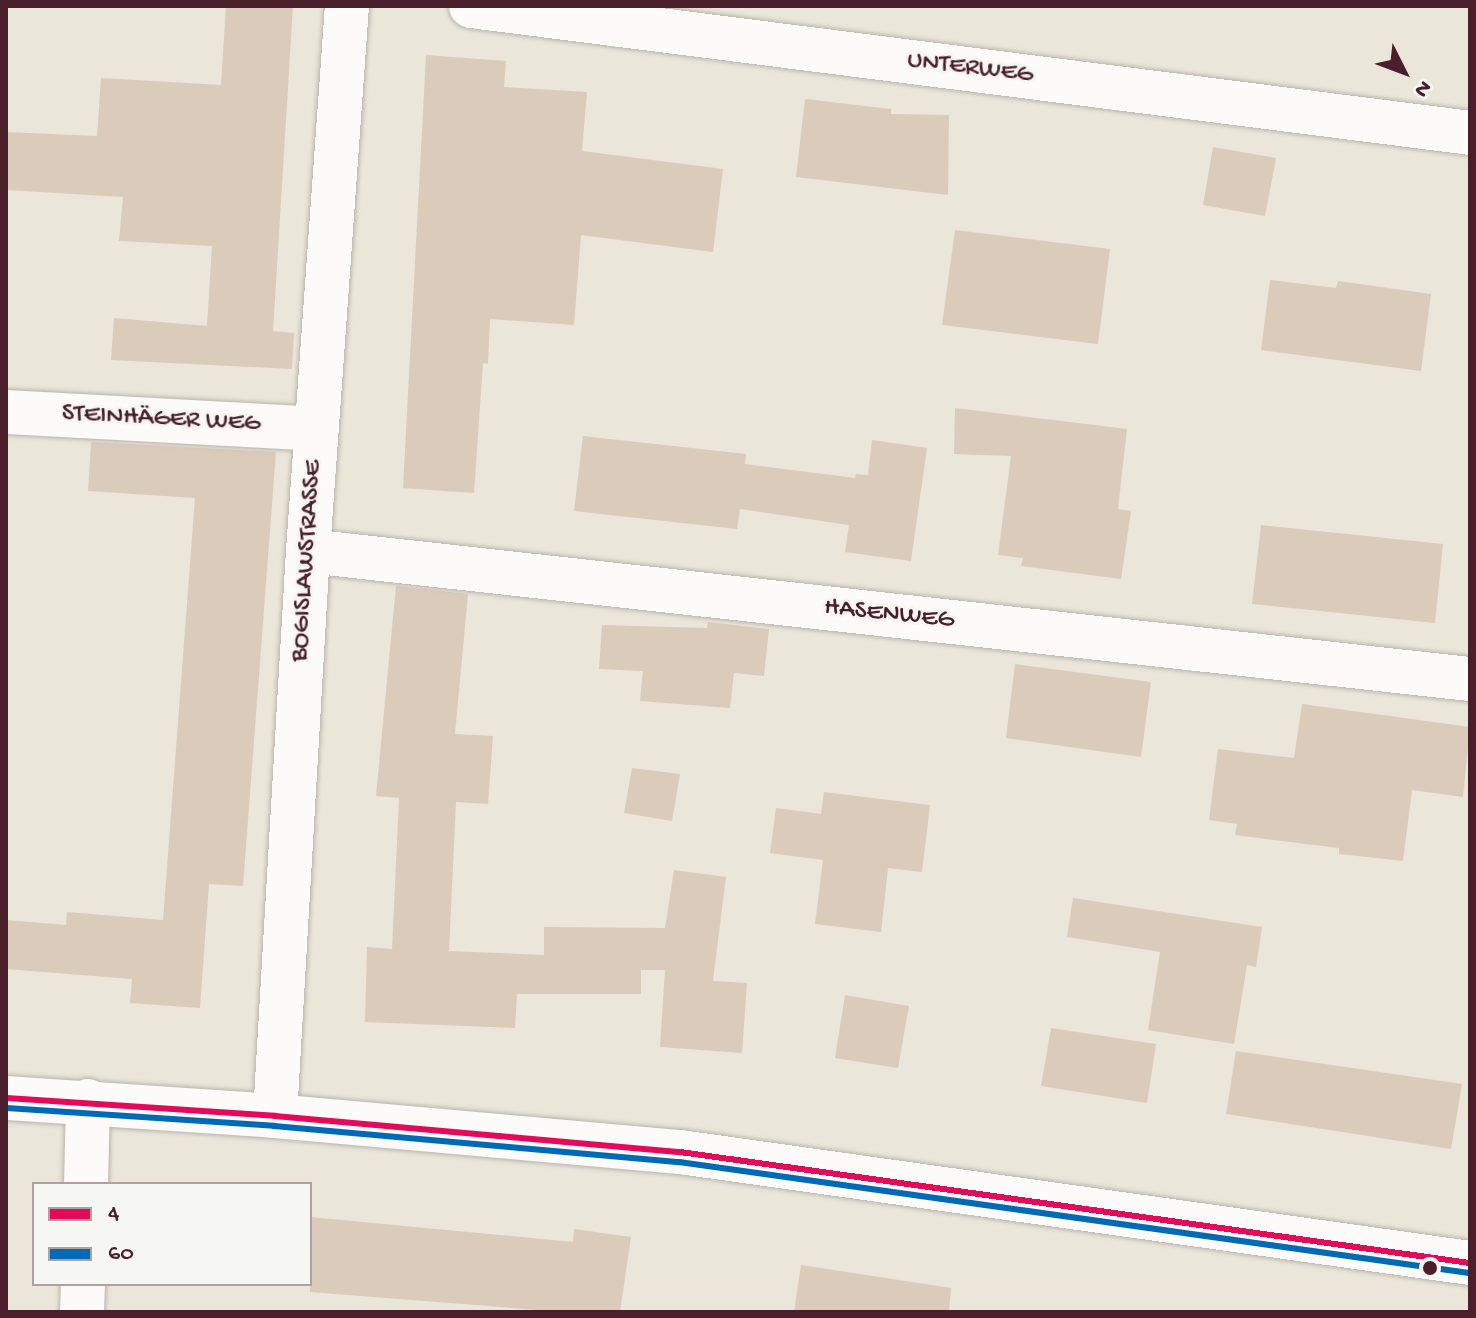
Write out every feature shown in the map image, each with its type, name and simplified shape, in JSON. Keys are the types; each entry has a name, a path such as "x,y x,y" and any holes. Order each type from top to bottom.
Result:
{"street":[{"name":"BOGISLAWSTRASSE","path":"275,1116 308,551 347,6"},
{"name":"UNTERWEG","path":"471,6 1470,133"},
{"name":"STEINHÄGER WEG","path":"6,412 317,429"},
{"name":"HASENWEG","path":"308,551 1470,679"},
{"path":"6,1098 88,1101 680,1152 1470,1263"},
{"path":"86,1182 88,1101"},
{"path":"82,1312 83,1286"}],"building":[{"path":"226,6 293,6 273,331 294,333 292,369 111,360 114,318 207,326 212,246 119,241 123,197 6,190 6,132 97,136 101,78 221,85"},
{"path":"426,55 506,61 504,87 587,92 582,151 723,169 713,252 581,235 574,325 490,319 488,364 483,363 474,493 403,488"},
{"path":"805,99 891,109 891,114 949,115 948,195 796,177"},
{"path":"1213,147 1276,158 1265,216 1203,205"},
{"path":"955,230 1110,249 1098,344 942,325"},
{"path":"1270,280 1336,288 1338,281 1431,294 1421,371 1261,350"},
{"path":"955,408 1127,429 1118,509 1131,511 1121,579 1021,566 1023,558 998,555 1011,456 954,454"},
{"path":"583,436 746,454 745,464 855,478 856,474 868,475 872,440 927,448 911,561 845,552 849,525 740,509 737,529 574,511"},
{"path":"91,442 276,452 243,886 209,884 200,1008 130,1003 132,979 6,969 6,920 66,925 67,912 163,920 195,498 88,491"},
{"path":"1261,525 1443,544 1435,623 1252,604"},
{"path":"396,586 468,594 455,734 493,736 488,804 456,802 449,951 544,955 544,927 665,928 674,870 726,877 713,981 747,983 742,1053 660,1047 665,970 641,970 641,994 517,994 515,1028 365,1022 367,947 392,949 399,798 376,796"},
{"path":"708,622 769,629 764,676 734,673 730,708 640,701 643,671 599,669 602,625 707,628"},
{"path":"1015,664 1151,682 1141,757 1006,738"},
{"path":"1302,704 1470,727 1463,797 1412,790 1403,861 1339,854 1339,848 1235,835 1237,824 1209,820 1218,749 1294,758"},
{"path":"632,768 680,774 672,821 624,813"},
{"path":"824,792 930,805 922,872 888,868 881,932 815,924 823,860 770,853 776,808 821,814"},
{"path":"1073,898 1262,927 1256,967 1247,965 1234,1044 1148,1030 1160,952 1067,937"},
{"path":"845,995 909,1006 898,1068 835,1058"},
{"path":"1051,1028 1156,1044 1147,1103 1041,1086"},
{"path":"1236,1051 1462,1084 1451,1149 1226,1114"},
{"path":"312,1217 573,1242 574,1229 631,1237 620,1312 563,1312 310,1292"},
{"path":"801,1265 951,1288 949,1312 794,1312"}],"transit line":[{"name":"4","path":"6,1098 275,1116 680,1152 1470,1263"},
{"name":"60","path":"6,1108 274,1126 679,1162 1469,1273"}]}
